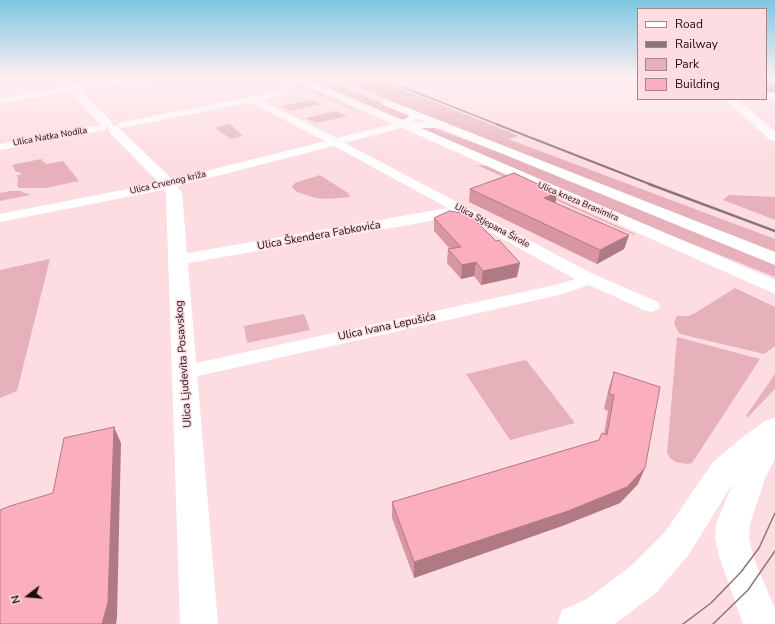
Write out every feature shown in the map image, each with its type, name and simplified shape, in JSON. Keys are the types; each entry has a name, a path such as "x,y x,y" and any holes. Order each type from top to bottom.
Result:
{"main road":[{"name":"Ulica Ljudevita Posavskog","path":"90,106 169,184 174,193 199,624"},
{"name":"Ulica kneza Branimira","path":"359,106 775,288"},
{"name":"Ulica kneza Branimira","path":"395,106 775,259"},
{"path":"738,106 775,137"},
{"path":"576,624 600,612 645,578 677,543 724,471 754,444 775,430"},
{"path":"762,624 736,556 732,538 733,524 751,476 775,430"},
{"path":"771,624 775,618"}],"street":[{"path":"111,126 215,106"},
{"path":"266,106 335,141"},
{"path":"401,125 408,122 413,117 409,112"},
{"name":"Ulica Crvenog križa","path":"0,218 169,184 401,125 442,125"},
{"name":"Ulica Natka Nodila","path":"0,147 111,126"},
{"name":"Ulica Stjepana Širole","path":"335,141 587,278 651,306"},
{"name":"Ulica Škendera Fabkovića","path":"178,260 414,220 460,210"},
{"name":"Ulica Ivana Lepušića","path":"185,372 558,290 579,284 587,278"}],"green space":[{"path":"281,106 312,106 290,111"},
{"path":"345,106 347,106 376,120"},
{"path":"368,106 389,106 405,113 409,117 401,120"},
{"path":"404,106 445,106 490,124 519,136 508,139 775,239 775,254"},
{"path":"336,111 347,116 316,123 305,118"},
{"path":"230,124 243,136 231,139 215,128"},
{"path":"418,128 434,128 533,165 775,265 775,277 600,207"},
{"path":"41,159 46,164 63,161 79,181 45,188 19,188 17,185 17,175 21,175 20,172 16,172 12,165"},
{"path":"477,165 486,166 635,234 634,235"},
{"path":"320,175 348,193 350,197 328,199 316,198 297,192 292,187 295,183"},
{"path":"20,191 30,195 0,201 0,193"},
{"path":"729,195 775,197 775,220 723,200"},
{"path":"50,259 17,391 0,398 0,270"},
{"path":"735,288 775,307 775,346 764,354 680,334 677,330 674,323 677,316 689,316"},
{"path":"304,314 310,330 247,343 244,326"},
{"path":"677,337 760,359 692,463 687,464 676,462 670,458 667,453"},
{"path":"526,360 575,423 510,440 466,374"},
{"path":"775,374 775,389 748,417 746,416"}],"building":[{"path":"514,173 557,193 544,198 629,235 600,250 470,189"},
{"path":"449,211 469,214 496,241 499,240 520,263 483,271 476,262 462,265 448,249 461,247 434,218"},
{"path":"614,372 660,387 645,468 627,487 568,511 414,562 392,502 599,440 602,433 607,435 614,395 609,394"},
{"path":"114,427 108,602 102,624 0,624 0,510 53,493 64,438"}],"tram line":[{"path":"683,624 711,603 741,572 759,548 775,513"},
{"path":"713,624 748,590 775,551"}],"railway":[{"path":"451,106 499,125"},
{"path":"496,124 652,185"},
{"path":"649,184 775,231"}]}
